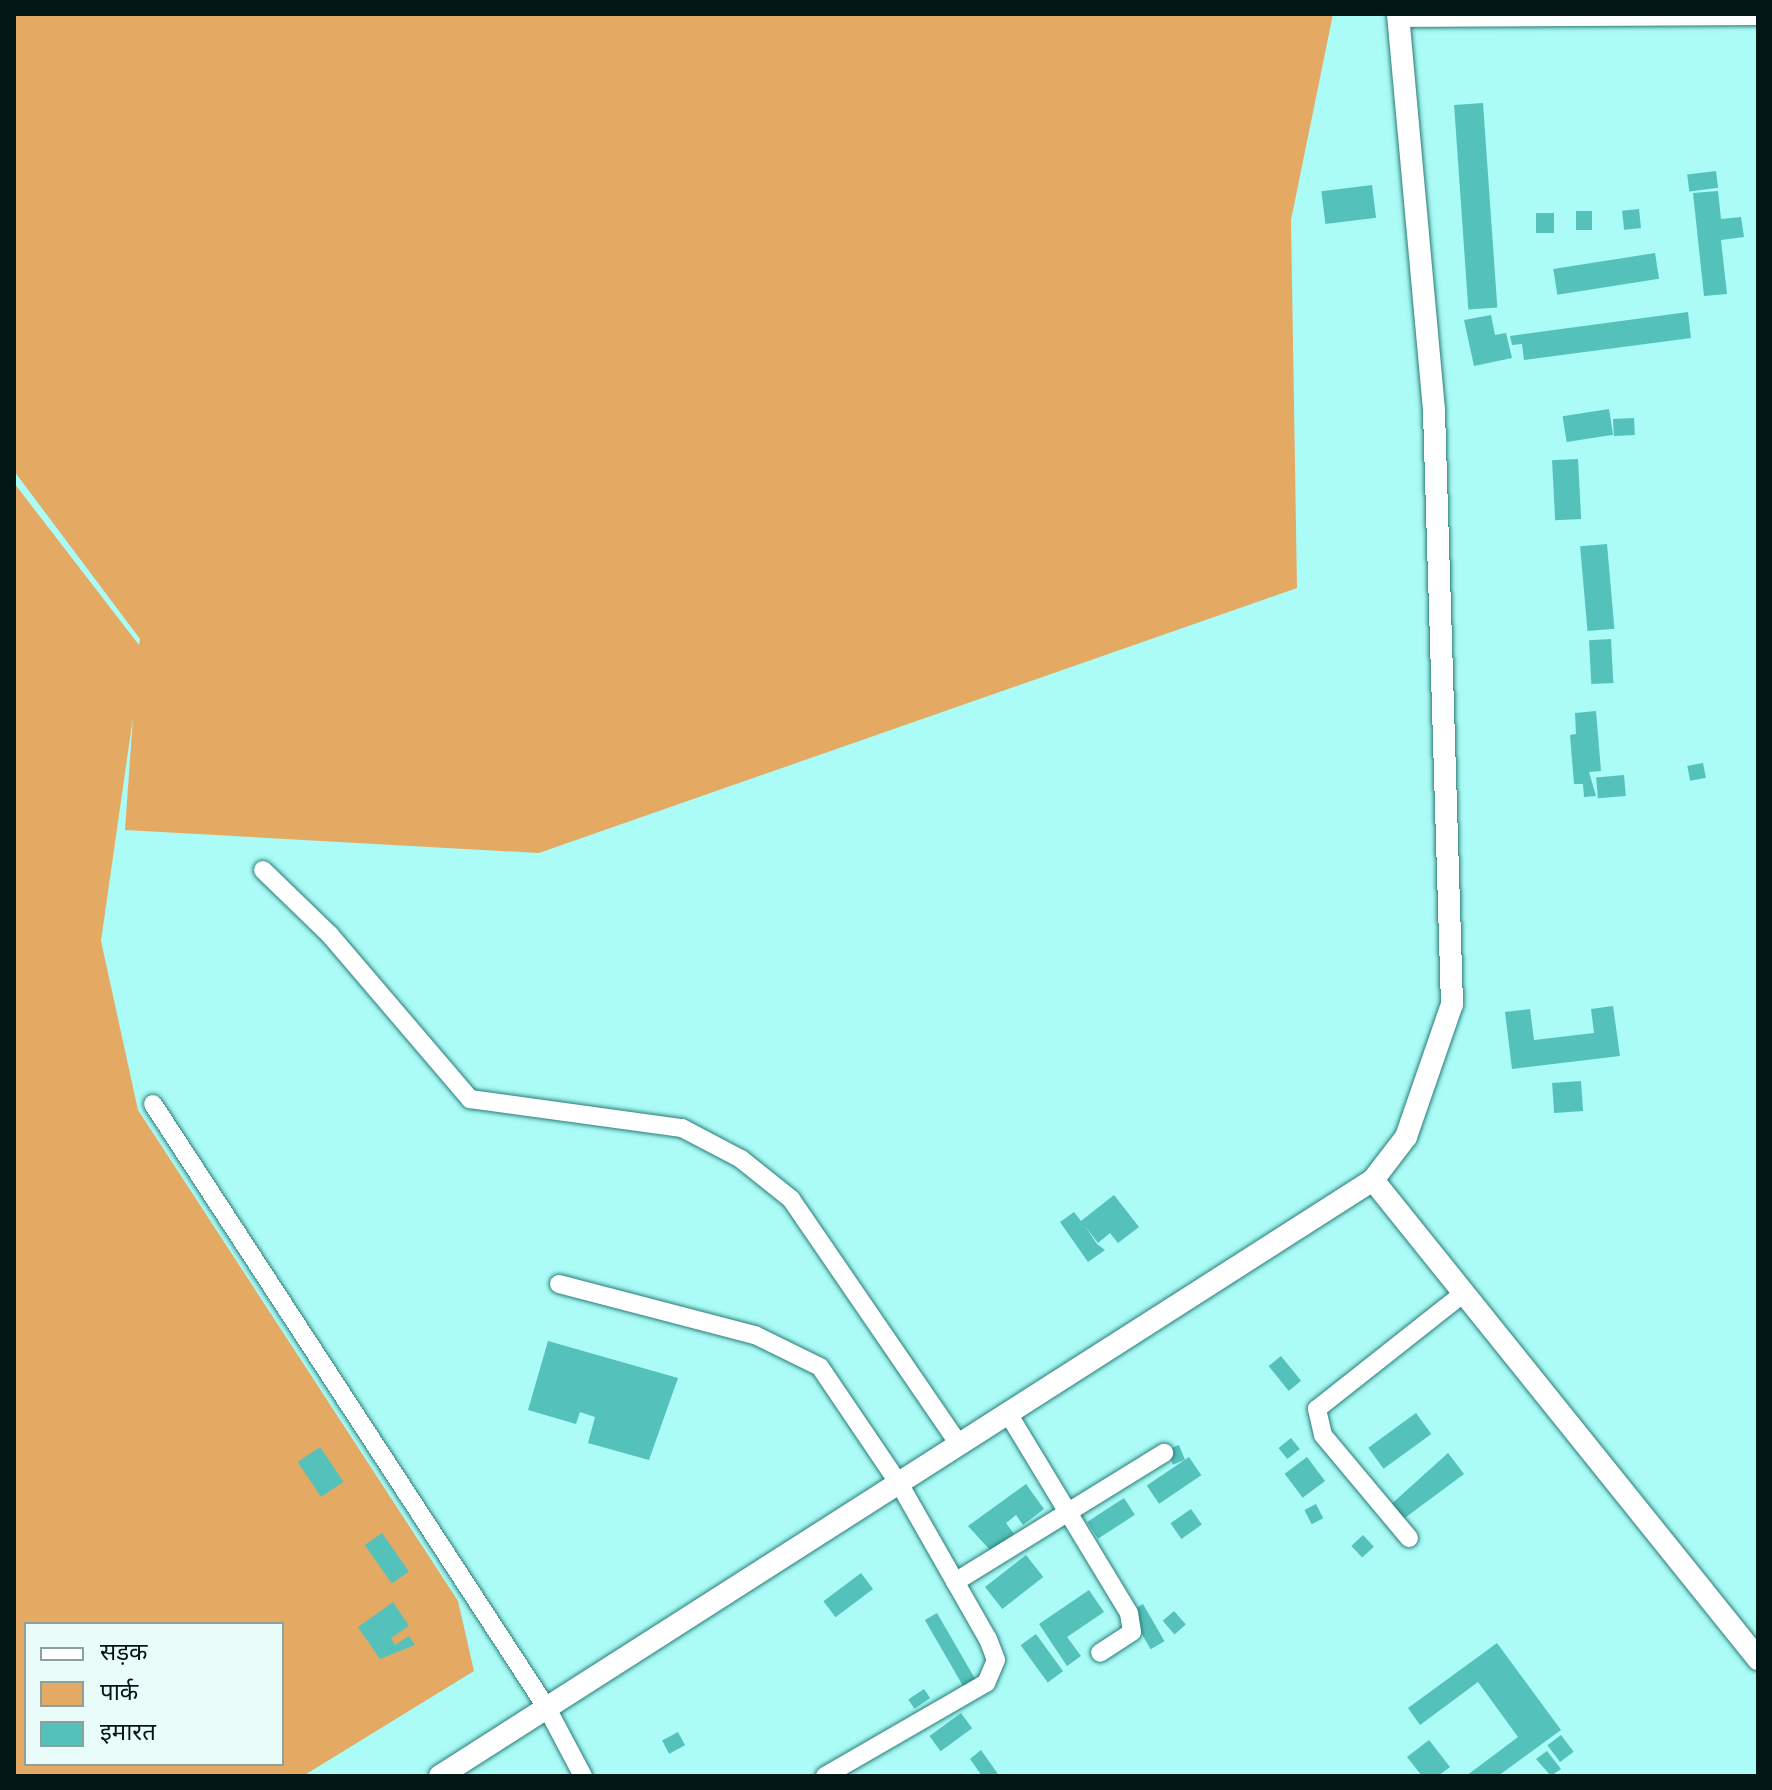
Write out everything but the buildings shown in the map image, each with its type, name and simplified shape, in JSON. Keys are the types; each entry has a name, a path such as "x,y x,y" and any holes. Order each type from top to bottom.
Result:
{"street":[{"path":"440,1776 548,1710 1373,1180 1406,1137 1452,1004 1434,410 1398,16 1758,16"},
{"path":"263,870 470,1099 682,1128 741,1159 791,1199 960,1446"},
{"path":"153,1104 548,1710 583,1776"},
{"path":"1373,1180 1758,1659"},
{"path":"559,1284 799,1351 820,1367 900,1485 988,1639 995,1674 825,1776"},
{"path":"1409,1538 1323,1435 1317,1409 1464,1293"},
{"path":"1009,1415 1071,1510 1133,1624 1124,1640 1100,1653"},
{"path":"955,1582 1164,1453"}],"green space":[{"path":"14,14 1333,14 1291,220 1297,588 539,853 125,830 133,717 101,941 138,1110 458,1601 474,1671 303,1776 14,1776 14,483 139,645 140,639 14,471"}]}
